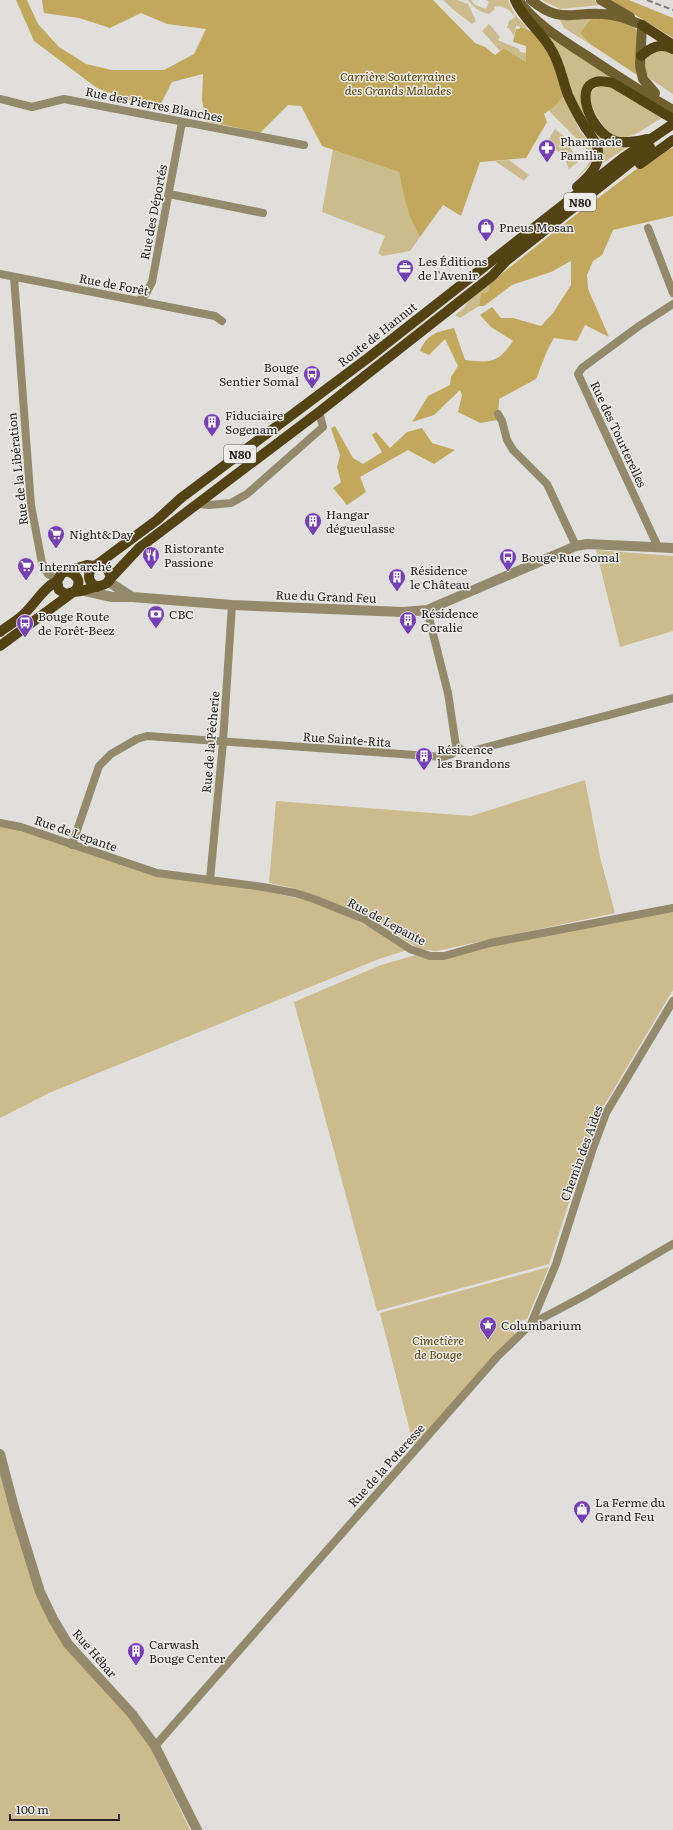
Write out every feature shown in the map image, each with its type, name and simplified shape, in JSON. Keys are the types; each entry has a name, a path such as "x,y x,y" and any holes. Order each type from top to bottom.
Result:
{"main road":[{"path":"515,0 520,11 542,35 551,49 560,68 573,106 596,143 598,157 596,166 586,179 544,214 542,222"},
{"path":"518,0 532,16 550,31 632,86 673,110"},
{"path":"526,0 538,15 552,26 673,104"},
{"path":"531,0 556,15 568,17 601,14 612,15 642,25"},
{"path":"601,0 625,13 673,45"},
{"path":"642,25 640,66 643,79 655,93"},
{"path":"641,56 656,46 668,46 673,49"},
{"path":"650,138 625,143 607,137 592,118 585,105 584,97 588,87 597,82 605,81 613,83 673,120"},
{"path":"492,276 509,265 671,135"},
{"name":"Route de Hannut","path":"95,566 157,520 182,498 368,358 623,158 650,138 671,135"},
{"name":"N80","path":"72,593 104,586 121,570 139,548 319,412 492,276 512,256 652,145 671,135"},
{"path":"592,172 608,163 623,158"},
{"path":"0,632 22,616 48,586 57,580 62,573 69,572 75,567 86,565 104,566 110,572 109,581"},
{"path":"95,566 91,569 88,577 92,585 98,587"},
{"path":"0,646 78,587 78,579 73,573 69,572"},
{"path":"57,580 59,590 62,593 72,593"}],"street":[{"name":"Rue des Pierres Blanches","path":"0,99 32,106 64,99 304,145"},
{"name":"Rue des Déportés","path":"138,301 146,294 152,282 182,122"},
{"path":"169,194 263,214"},
{"path":"648,228 673,293"},
{"name":"Rue de Forêt","path":"0,274 215,316 222,321"},
{"name":"Rue de la Libération","path":"14,277 31,505 42,563 48,574 57,580"},
{"name":"Rue des Tourterelles","path":"658,547 578,374 582,368 639,326 673,304"},
{"path":"198,504 209,505 231,503 247,494 323,427 319,412"},
{"path":"498,414 502,421 507,440 513,450 547,484 576,546"},
{"name":"Rue du Grand Feu","path":"85,591 106,596 128,598 132,596 232,605 403,612 427,610 576,546 587,544 673,548"},
{"name":"Rue du Grand Feu","path":"109,581 132,596"},
{"path":"98,587 106,596"},
{"name":"Rue de la Pêcherie","path":"210,880 223,742 232,605"},
{"path":"427,610 448,693 456,746 464,751 472,751 673,698"},
{"name":"Rue Sainte-Rita","path":"72,845 99,766 111,754 137,739 147,736 443,757 452,754 456,746"},
{"name":"Rue de Lepante","path":"0,823 21,827 157,873 263,887 294,893 314,899 364,920 417,953 430,956 444,956 490,943 673,908"},
{"name":"Chemin des Aides","path":"531,1324 556,1264 593,1148 606,1113 673,1001"},
{"name":"Rue de la Poteresse","path":"154,1746 497,1358 531,1324 584,1296 673,1244"},
{"name":"Rue Hébar","path":"0,1454 40,1592 53,1619 68,1644 132,1714 154,1746 196,1830"}],"green space":[{"name":"Carrière Souterraines des Grands Malades","path":"16,0 27,0 38,24 59,47 86,64 112,70 164,70 194,54 206,29 167,24 141,13 110,28 79,18 44,13 42,0 433,0 475,43 485,47 495,55 504,48 526,62 526,46 513,42 516,29 521,27 529,30 544,45 558,76 564,95 554,107 544,114 547,122 526,158 480,162 461,216 443,205 420,237 409,214 399,172 322,146 301,106 288,105 260,133 206,121 202,100 203,74 172,82 157,111 97,88 34,41"},
{"path":"443,0 457,0 468,4 476,21 472,24"},
{"path":"468,0 471,0 475,5 486,9 489,2 486,0 508,0 515,15 528,28 516,26 514,36 509,28 507,28 509,21 515,17 509,10 497,6 494,7 495,9 489,14 477,9"},
{"path":"542,0 594,0 601,5 560,9"},
{"path":"611,0 629,0 673,18 673,38"},
{"path":"605,16 625,22 637,31 637,75 590,44 580,33 592,17"},
{"path":"592,17 580,33 590,44 564,28 559,18"},
{"path":"489,24 500,37 498,40 519,49 520,52 527,53 526,62 504,48 500,51 482,31"},
{"path":"546,33 610,77 598,77 587,83 581,94 582,105 594,127 605,134 630,145 600,165 560,57"},
{"path":"659,47 673,51 673,94 649,78 644,70 646,55"},
{"path":"611,85 662,118 631,136 620,137 613,135 598,118 589,97 595,89 600,86"},
{"path":"564,95 580,131 592,145 593,153 591,164 574,181 591,159 586,148 549,111"},
{"path":"555,129 566,138 565,140 579,161 569,169 566,162 568,159 550,146 549,139"},
{"path":"673,148 673,216 613,230 602,255 593,261 587,275 588,289 609,337 585,325 577,341 554,338 536,379 499,399 498,420 480,423 458,412 462,395 460,390 434,415 412,422 428,396 450,385 451,377 458,366 445,339 429,355 420,351 429,337 442,331 454,328 465,360 488,361 493,360 503,354 513,341 491,327 480,315 492,307 501,318 513,318 541,326 553,313 571,285 571,261 551,272 512,285 484,306 479,306 481,293 488,292 489,284 573,217 659,152"},
{"path":"333,149 399,172 409,214 420,237 410,251 382,256 378,253 385,236 322,212"},
{"path":"509,160 529,175 524,181 495,161"},
{"path":"489,284 488,292 481,293 479,306 460,318 455,315 464,308 469,299"},
{"path":"335,426 353,458 363,464 382,452 372,435 376,432 390,448 407,432 422,428 432,443 455,450 434,464 408,450 360,477 366,492 347,505 333,488 341,482 337,467 340,455 331,428"},
{"path":"596,550 673,556 673,631 620,647"},
{"path":"585,780 600,857 615,913 436,951 420,949 370,918 348,908 289,887 269,883 276,801 471,816"},
{"path":"0,826 8,826 157,876 260,890 305,900 340,912 374,929 407,950 379,959 49,1093 0,1118"},
{"path":"673,909 673,990 596,1119 549,1264 377,1311 294,1002 381,965 416,955 474,950"},
{"name":"Cimetière de Bouge","path":"549,1267 527,1319 511,1324 515,1335 414,1447 380,1313"},
{"path":"0,1465 48,1619 126,1713 150,1747 190,1830 0,1830"}],"railway":[{"path":"647,0 673,10"}],"place":[{"name":"Pharmacie Familia","path":"547,163"},
{"name":"Pneus Mosan","path":"486,242"},
{"name":"Les Éditions de l'Avenir","path":"405,283"},
{"name":"Bouge Sentier Somal","path":"312,389"},
{"name":"Fiduciaire Sogenam","path":"212,437"},
{"name":"Hangar dégueulasse","path":"313,536"},
{"name":"Night&Day","path":"56,549"},
{"name":"Ristorante Passione","path":"151,570"},
{"name":"Bouge Rue Somal","path":"508,572"},
{"name":"Intermarché","path":"26,581"},
{"name":"Résidence le Château","path":"397,592"},
{"name":"CBC","path":"156,629"},
{"name":"Résidence Coralie","path":"408,635"},
{"name":"Bouge Route de Forêt-Beez","path":"25,638"},
{"name":"Résicence les Brandons","path":"424,771"},
{"name":"Columbarium","path":"488,1340"},
{"name":"La Ferme du Grand Feu","path":"582,1524"},
{"name":"Carwash Bouge Center","path":"136,1666"}]}
